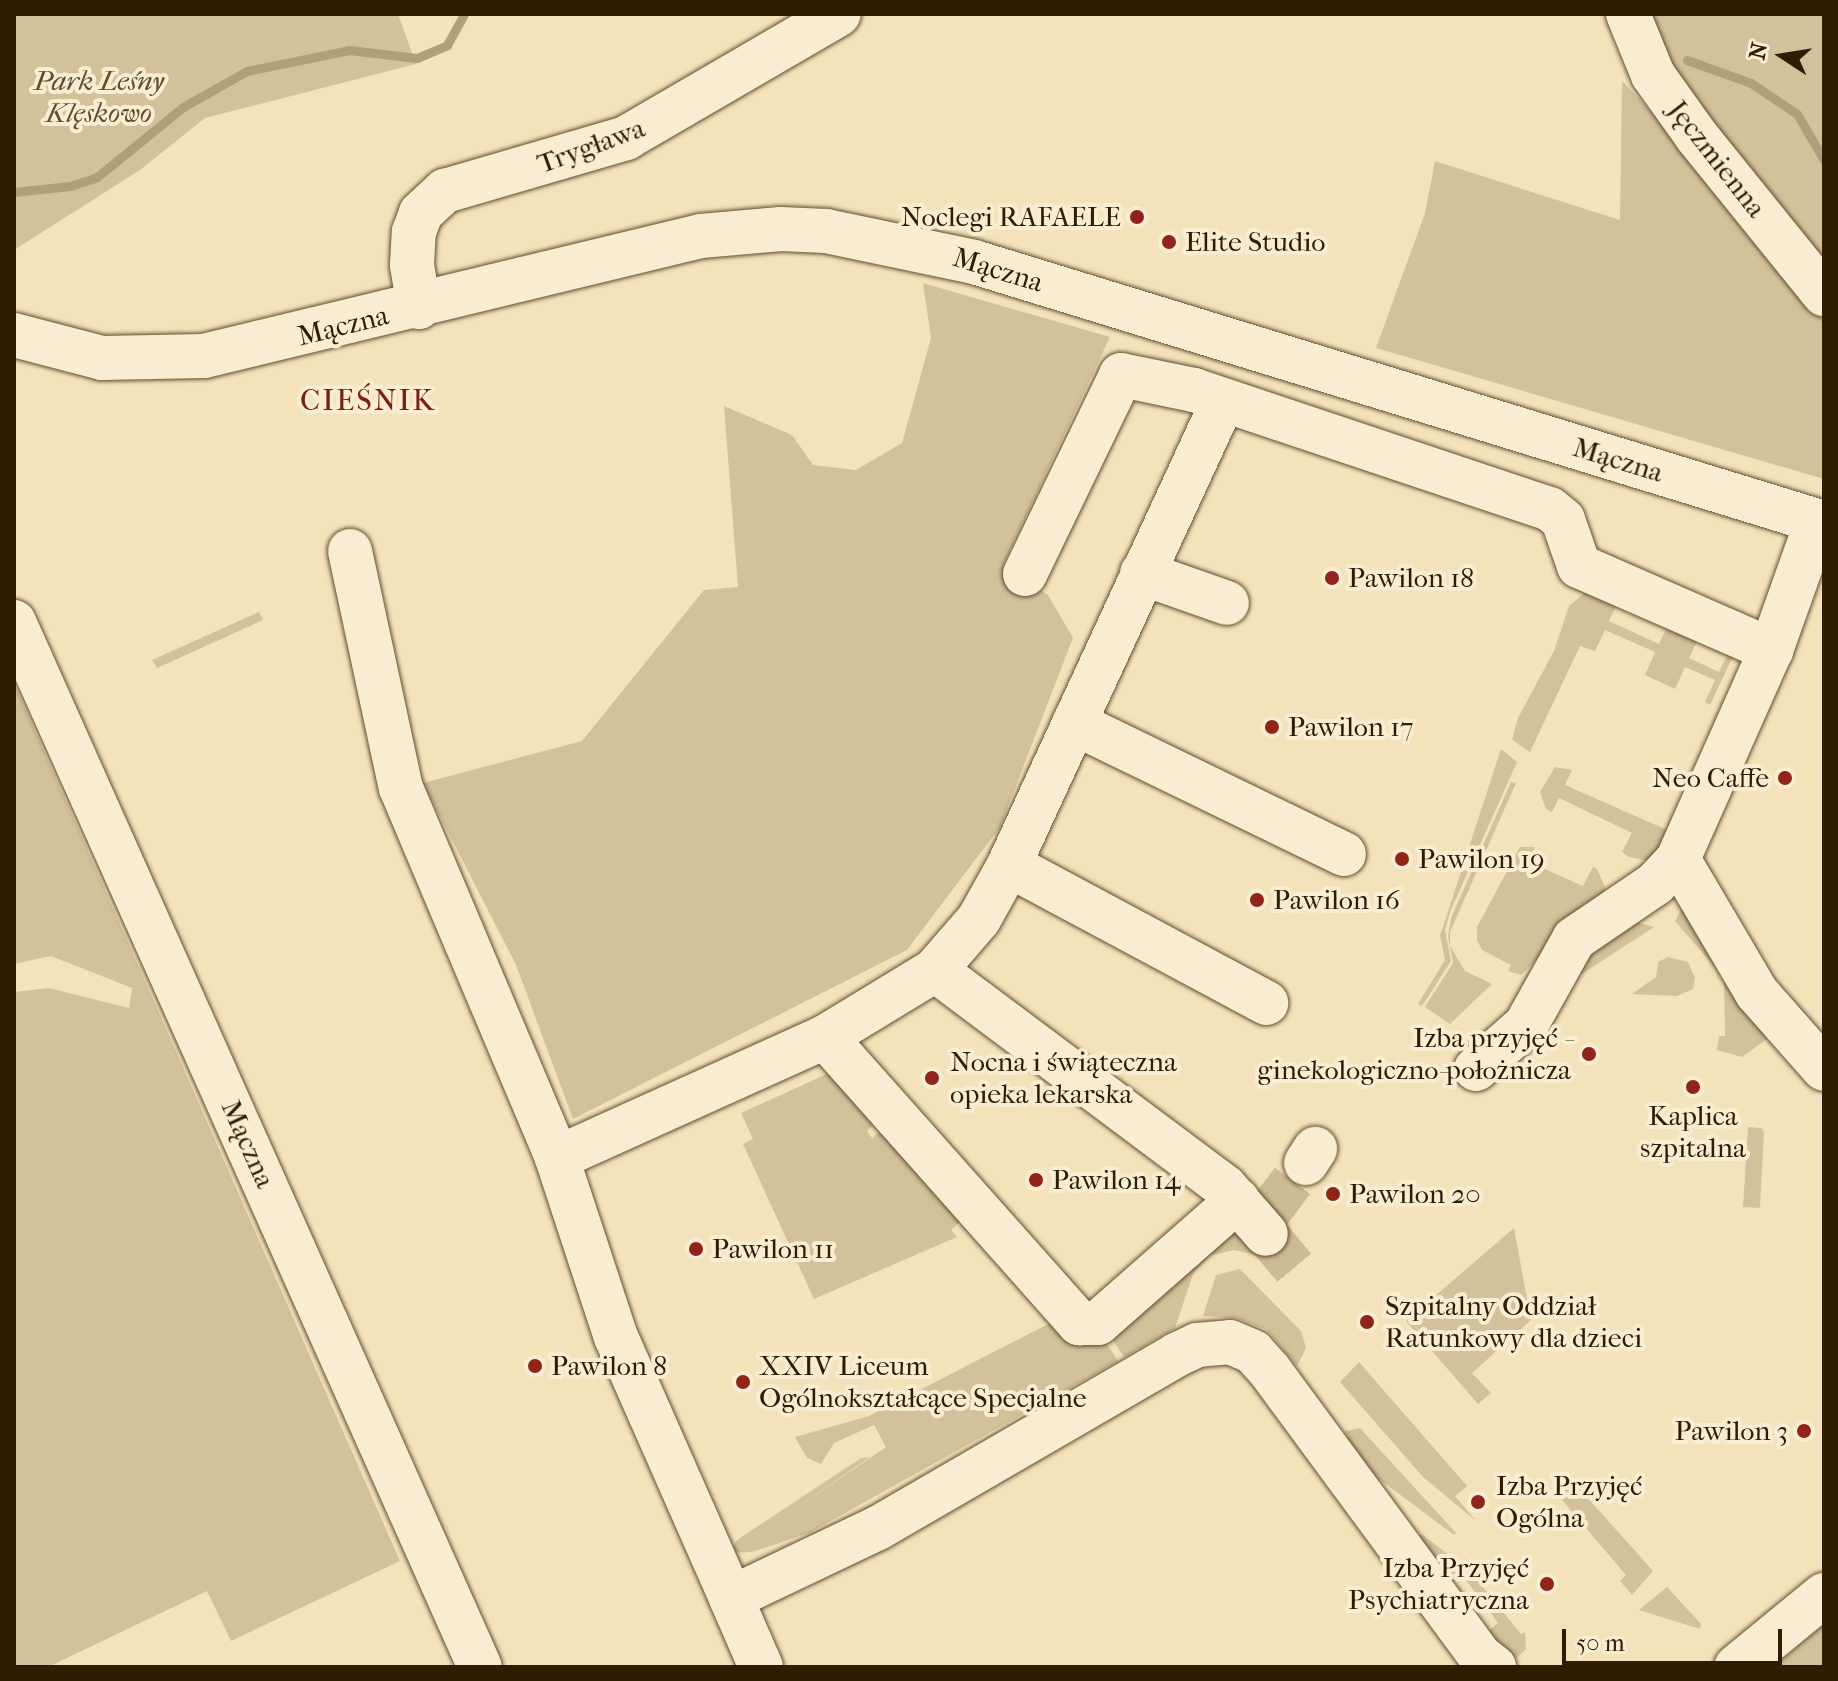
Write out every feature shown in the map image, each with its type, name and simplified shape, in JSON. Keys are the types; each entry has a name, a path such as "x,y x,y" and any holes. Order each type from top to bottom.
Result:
{"street":[{"name":"Trygława","path":"419,307 412,265 414,232 421,213 445,191 626,138 839,14"},
{"name":"Jęczmienna","path":"1628,14 1653,75 1698,138 1824,294"},
{"name":"Mączna","path":"14,335 102,358 176,359 246,350 701,236 781,229 857,235 922,248 1820,522"},
{"path":"1025,574 1121,375 1140,314"},
{"path":"1121,375 1223,401 1550,509 1567,510 1579,566 1771,650"},
{"path":"557,1158 825,1037 935,970 979,919 1009,865 1223,401"},
{"path":"1476,1069 1526,1025 1574,939 1655,884 1678,859 1771,650 1820,522"},
{"path":"350,551 401,788 557,1158 616,1337 761,1667"},
{"path":"1142,573 1227,603"},
{"name":"Mączna","path":"14,622 480,1667"},
{"path":"1074,723 1344,854"},
{"path":"1678,859 1757,993 1824,1069"},
{"path":"1009,865 1266,1003"},
{"path":"825,1037 1079,1323 1098,1323 1257,1218 935,970"},
{"path":"731,1598 878,1528 1176,1355 1197,1345 1230,1342 1253,1352 1270,1371 1480,1656 1494,1667"},
{"path":"1736,1667 1824,1595"}],"green space":[{"name":"Park Leśny Klęskowo","path":"14,14 398,14 416,64 205,118 140,170 14,250"},
{"path":"1637,14 1824,14 1824,278 1692,117"},
{"path":"1622,81 1770,237 1824,305 1824,479 1376,348 1425,213 1435,161 1620,220"},
{"path":"923,283 1110,337 1003,565 1048,595 1073,638 1000,827 907,950 573,1119 516,965 423,783 582,741 704,590 738,587 724,406 792,435 813,465 856,470 902,443 931,338"},
{"path":"1587,591 1620,598 1609,621 1659,644 1669,623 1699,637 1689,658 1719,672 1729,651 1734,654 1710,705 1705,702 1715,680 1685,667 1675,689 1645,675 1655,652 1605,630 1595,651 1580,646 1530,752 1512,740 1518,718 1554,651 1569,606"},
{"path":"259,612 263,620 157,668 152,660"},
{"path":"14,683 400,1561 231,1641 207,1591 48,1667 14,1667 14,992 49,988 129,1008 132,988 51,956 14,964"},
{"path":"1501,749 1517,762 1450,912 1445,930 1451,961 1422,1006 1418,1004 1445,960 1440,936"},
{"path":"1555,767 1572,770 1565,785 1674,833 1649,861 1629,857 1622,852 1632,833 1559,798 1552,812 1546,809 1540,792"},
{"path":"1511,782 1516,783 1450,932 1450,946 1465,971 1492,984 1450,1024 1425,1007 1453,963 1448,937 1451,918"},
{"path":"1520,847 1535,847 1529,862 1583,886 1593,867 1597,869 1605,887 1604,895 1521,975 1508,971 1511,965 1482,950 1477,940 1477,927"},
{"path":"1687,899 1774,1034 1742,1057 1717,1050 1719,1036 1725,1036 1724,978 1675,921"},
{"path":"1632,921 1654,927 1568,983 1567,970"},
{"path":"1668,957 1688,962 1695,978 1693,989 1677,996 1632,994 1656,977 1658,962"},
{"path":"840,1068 882,1117 867,1131 872,1138 889,1124 968,1215 951,1230 957,1237 814,1299 743,1144 753,1139 741,1113"},
{"path":"1748,1127 1762,1128 1764,1133 1760,1208 1743,1207"},
{"path":"1224,1225 1252,1236 1270,1258 1234,1250 1209,1256 1193,1274 1175,1328 1124,1357 1106,1330"},
{"path":"1514,1228 1531,1320 1472,1373 1491,1393 1478,1404 1406,1321"},
{"path":"1240,1269 1301,1331 1306,1348 1297,1366 1266,1329 1235,1318 1203,1316 1216,1275"},
{"path":"1060,1318 1101,1335 1118,1361 809,1533 752,1552 729,1553 737,1540 861,1458 870,1457 785,1516 886,1447 874,1425 834,1443 821,1464 807,1458 795,1437 869,1416"},
{"path":"1359,1362 1467,1486 1455,1496 1476,1521 1423,1477 1340,1382"},
{"path":"1360,1428 1456,1533 1454,1535 1371,1473 1342,1442 1348,1436 1345,1431"},
{"path":"1569,1477 1653,1571 1632,1595 1620,1581 1626,1575 1556,1493"},
{"path":"1415,1534 1423,1535 1468,1570 1448,1585"},
{"path":"1472,1574 1521,1634 1525,1632 1526,1649 1517,1658 1485,1633 1498,1623 1483,1602 1470,1612 1463,1602 1476,1593 1465,1579"},
{"path":"1667,1587 1701,1624 1700,1629 1639,1610"},
{"path":"1824,1624 1824,1667 1774,1667"}],"waterway":[{"path":"14,192 70,186 97,177 183,107 247,71 349,50 417,58 447,45 464,14"},
{"path":"1687,60 1751,83 1797,114 1824,160"}],"tunnel":[{"path":"1266,1216 1306,1163"},
{"path":"1266,1234 1297,1271"}],"place":[{"name":"Noclegi RAFAELE","path":"1137,217"},
{"name":"Elite Studio","path":"1169,242"},
{"name":"Pawilon 18","path":"1332,578"},
{"name":"Pawilon 17","path":"1272,727"},
{"name":"Neo Caffe","path":"1785,778"},
{"name":"Pawilon 19","path":"1402,859"},
{"name":"Pawilon 16","path":"1257,900"},
{"name":"Izba przyjęć - ginekologiczno-położnicza","path":"1589,1054"},
{"name":"Nocna i świąteczna opieka lekarska","path":"932,1078"},
{"name":"Kaplica szpitalna","path":"1693,1087"},
{"name":"Pawilon 14","path":"1036,1180"},
{"name":"Pawilon 20","path":"1333,1194"},
{"name":"Pawilon 11","path":"696,1249"},
{"name":"Szpitalny Oddział Ratunkowy dla dzieci","path":"1367,1322"},
{"name":"Pawilon 8","path":"535,1366"},
{"name":"XXIV Liceum Ogólnokształcące Specjalne","path":"743,1382"},
{"name":"Pawilon 3","path":"1804,1431"},
{"name":"Izba Przyjęć Ogólna","path":"1478,1502"},
{"name":"Izba Przyjęć Psychiatryczna","path":"1547,1584"}],"district":[{"name":"CIEŚNIK","path":"368,401"}]}
